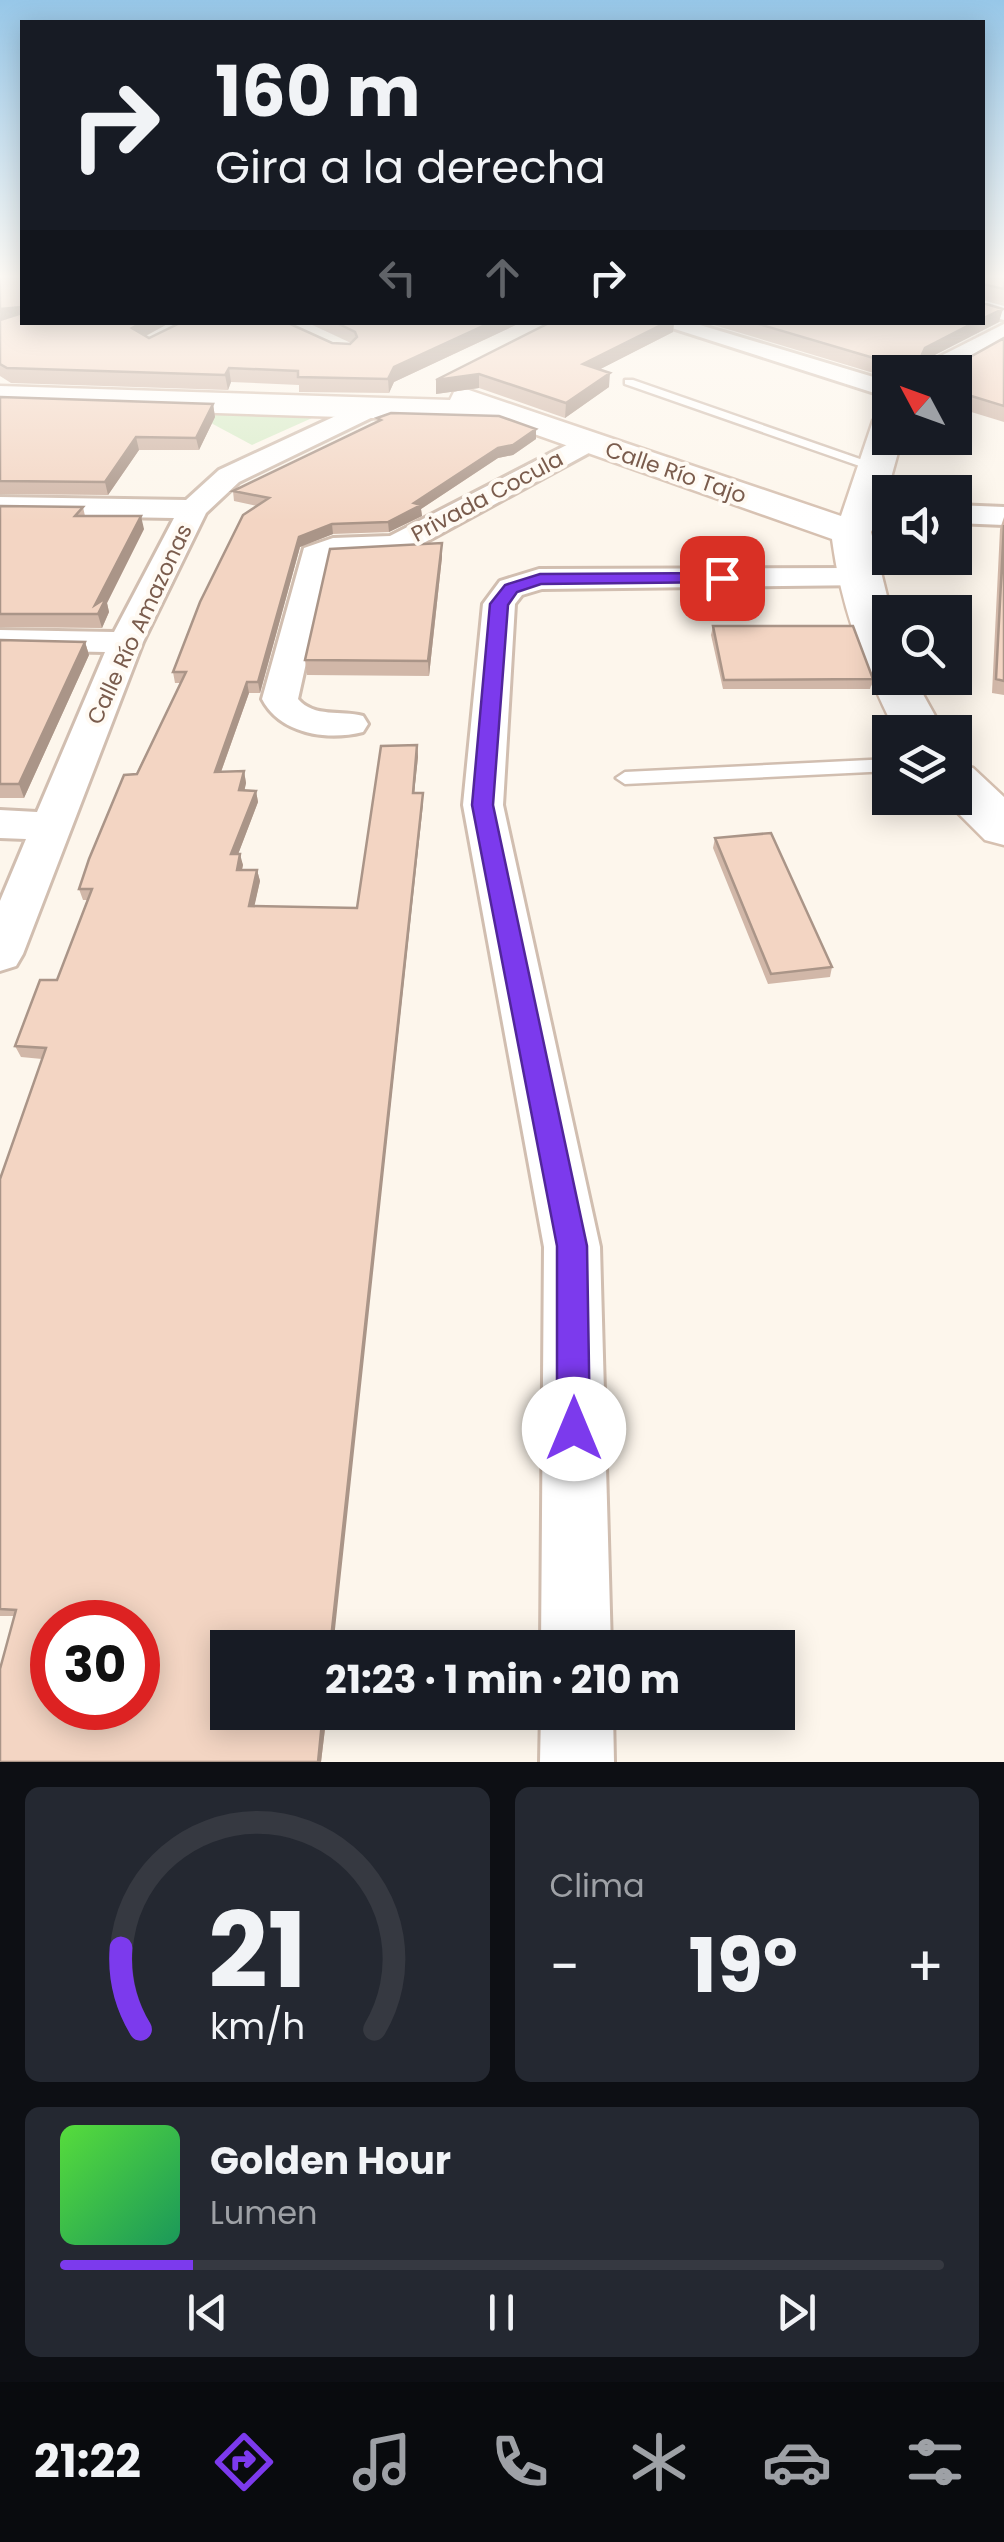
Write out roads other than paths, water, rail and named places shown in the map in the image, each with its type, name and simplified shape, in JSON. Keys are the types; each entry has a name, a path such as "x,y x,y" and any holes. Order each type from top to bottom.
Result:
{"street":[{"path":"781,357 872,385"},
{"name":"Calle Río Amazonas","path":"0,954 126,642 192,509 229,476 458,368"},
{"name":"Calle Río Tajo","path":"426,384 588,442 868,518"},
{"name":"Calle Río Tajo","path":"0,396 500,412"},
{"name":"Privada Cocula","path":"350,724 298,719 281,704 315,554 333,547 396,545 588,442"},
{"path":"872,620 858,578 880,455"},
{"path":"0,506 192,509"},
{"path":"972,515 1004,516"},
{"path":"576,1630 572,1246 482,805 499,604 511,588 540,579 858,578"},
{"path":"0,640 126,642"},
{"path":"972,796 1004,827"},
{"path":"0,824 52,826"},
{"path":"577,1730 577,1762"}],"lane":[{"path":"629,382 876,467"},
{"path":"625,778 872,766"}]}
